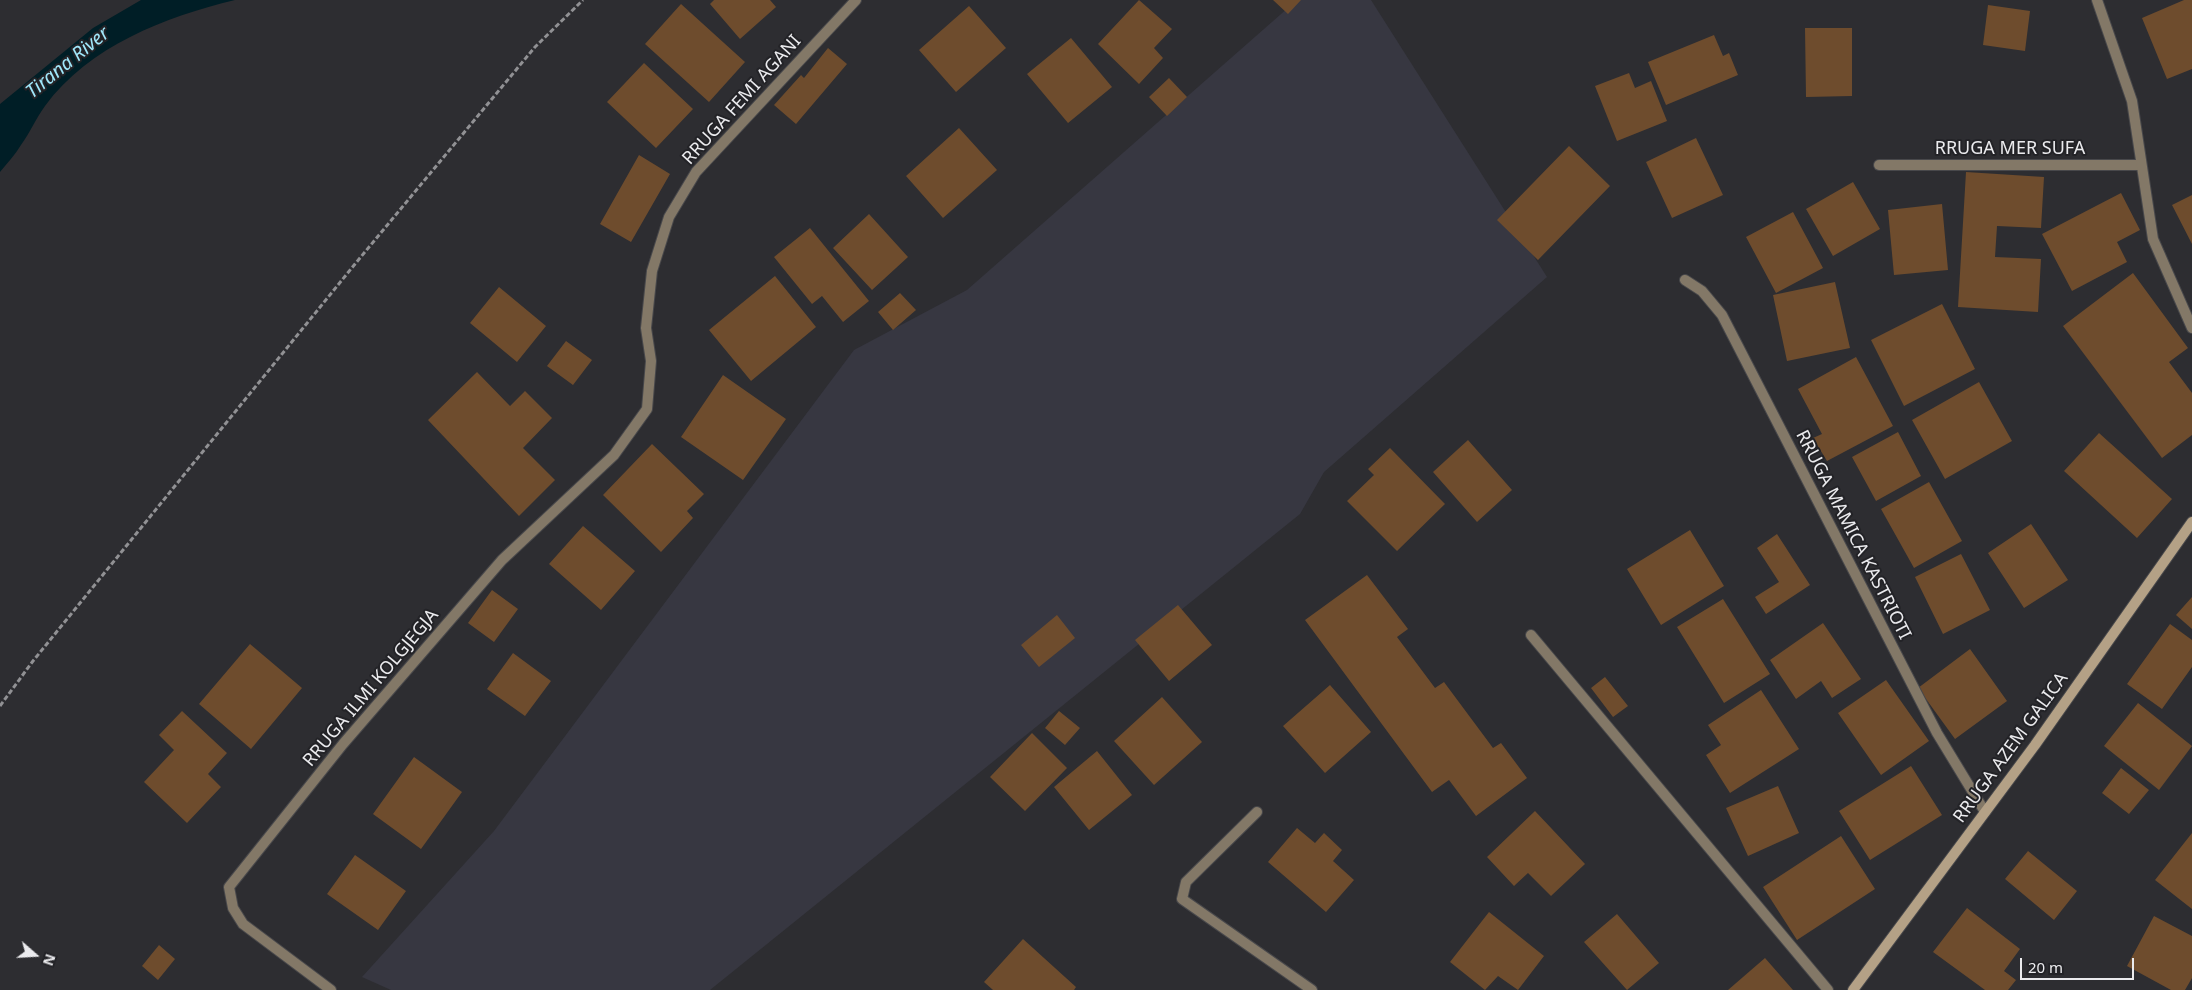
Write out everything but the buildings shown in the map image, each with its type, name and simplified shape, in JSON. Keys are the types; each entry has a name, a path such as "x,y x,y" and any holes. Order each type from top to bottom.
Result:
{"main road":[{"name":"RRUGA AZEM GALICA","path":"1853,990 1985,812 2192,522"}],"street":[{"name":"RRUGA FEMI AGANI","path":"647,409 651,361 646,328 652,271 669,217 696,172 856,0"},
{"path":"2097,0 2132,101 2140,165 2153,240 2192,328"},
{"name":"RRUGA MER SUFA","path":"1879,165 2140,165"},
{"name":"RRUGA MAMICA KASTRIOTI","path":"1685,280 1702,292 1722,315 1937,733 1985,812"},
{"name":"RRUGA ILMI KOLGJEGJA","path":"331,990 243,924 233,908 229,887 343,744 496,567 614,455 647,409"},
{"path":"1531,635 1828,990"},
{"path":"1258,812 1186,882 1182,899 1312,990"}],"path":[{"path":"0,706 33,662 534,47 582,0"}],"shaded area":[{"path":"1297,0 1371,0 1547,277 1324,472 1300,514 710,990 391,990 362,977 494,831 854,350 967,290"}],"water":[{"name":"Tirana River","path":"141,0 235,0 182,15 156,25 130,37 83,67 63,85 45,106 19,149 0,172 0,104 93,28"}]}
